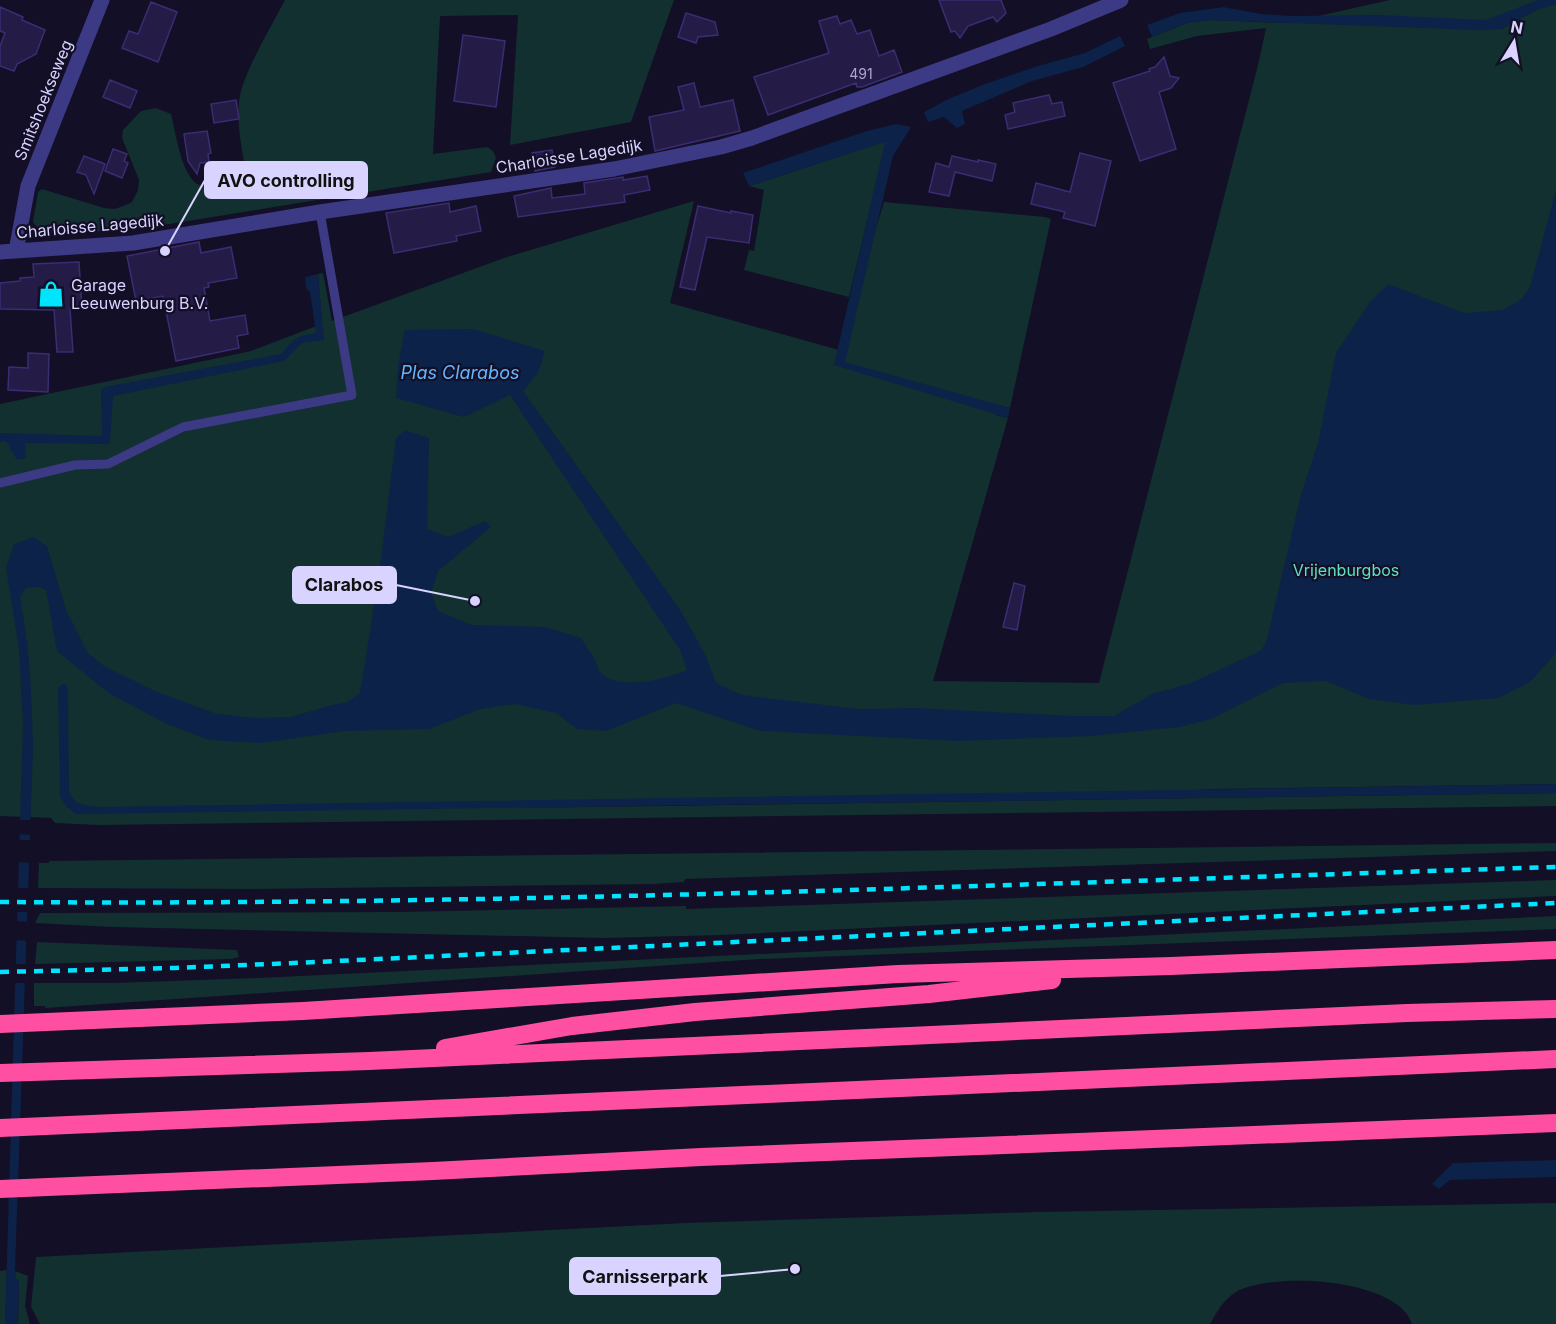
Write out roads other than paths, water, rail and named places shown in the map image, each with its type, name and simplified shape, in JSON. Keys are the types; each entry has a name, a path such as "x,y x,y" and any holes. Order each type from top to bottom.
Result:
{"highway":[{"path":"0,1024 303,1011 898,974 1171,966 1556,950"},
{"path":"369,1061 572,1026 695,1012 929,994 1171,966"},
{"path":"0,1073 369,1061 1383,1014 1556,1009"},
{"path":"0,1128 1556,1059"},
{"path":"0,1189 421,1172 713,1156 1556,1123"}],"street":[{"name":"Smitshoekseweg","path":"6,253 28,186 102,0"},
{"name":"Charloisse Lagedijk","path":"6,253 133,243 320,212 614,169 721,147 752,138 1006,45 1121,0"}],"lane":[{"path":"0,483 75,465 108,464 183,427 352,395 320,212"}],"water":[{"path":"1538,0 1556,0 1556,4 1537,10 1502,29 1211,20 1187,23 1152,37 1147,25 1180,13 1223,7 1261,14 1291,16 1379,15 1486,20"},
{"path":"1120,36 1125,46 1083,67 1032,81 962,111 965,124 957,128 944,117 928,122 924,112 946,100 1038,66 1085,53"},
{"path":"896,124 911,127 893,156 845,362 1010,408 1008,418 834,365 885,142 749,186 743,173 867,131"},
{"name":"Plas Clarabos","path":"1556,190 1556,653 1530,682 1499,698 1415,705 1369,699 1326,681 1283,683 1211,719 1180,727 1091,736 958,741 760,731 676,703 606,731 577,729 556,713 515,704 480,709 429,729 344,731 261,743 209,740 167,724 110,694 57,651 46,590 39,587 26,588 20,598 30,673 33,749 15,1271 16,1279 19,1280 18,1324 5,1324 23,724 19,649 6,568 14,544 33,537 47,546 66,610 88,653 104,666 157,692 217,714 256,718 291,717 345,703 360,693 379,575 396,438 405,430 429,438 427,529 448,537 485,521 491,527 438,571 431,593 438,611 472,625 545,627 581,638 601,673 620,682 656,680 687,670 680,650 510,395 464,417 396,398 398,366 405,330 473,329 545,351 538,373 523,391 679,608 705,654 716,683 742,695 858,709 915,708 1114,716 1152,694 1191,683 1260,651 1266,643 1302,491 1318,443 1336,353 1370,302 1388,284 1464,313 1503,310 1522,299 1530,287"},
{"path":"318,274 324,340 302,343 284,361 113,396 110,444 25,443 26,458 17,460 6,441 0,442 0,433 102,436 101,390 105,387 281,354 296,339 316,333 310,292 306,288 305,277"},
{"path":"66,684 68,690 69,791 76,802 97,807 1556,784 1556,793 76,814 60,797 58,688"},
{"path":"1556,1160 1556,1177 1450,1180 1439,1189 1432,1184 1453,1163"}],"railway":[{"path":"0,902 584,897 1556,867"},
{"path":"0,972 316,962 1556,903"}],"place":[{"name":"AVO controlling","path":"165,251"},
{"name":"Garage Leeuwenburg B.V.","path":"51,294"},
{"name":"Clarabos","path":"475,601"},
{"name":"Carnisserpark","path":"795,1269"}],"park label":[{"name":"Vrijenburgbos","path":"1346,570"}]}
